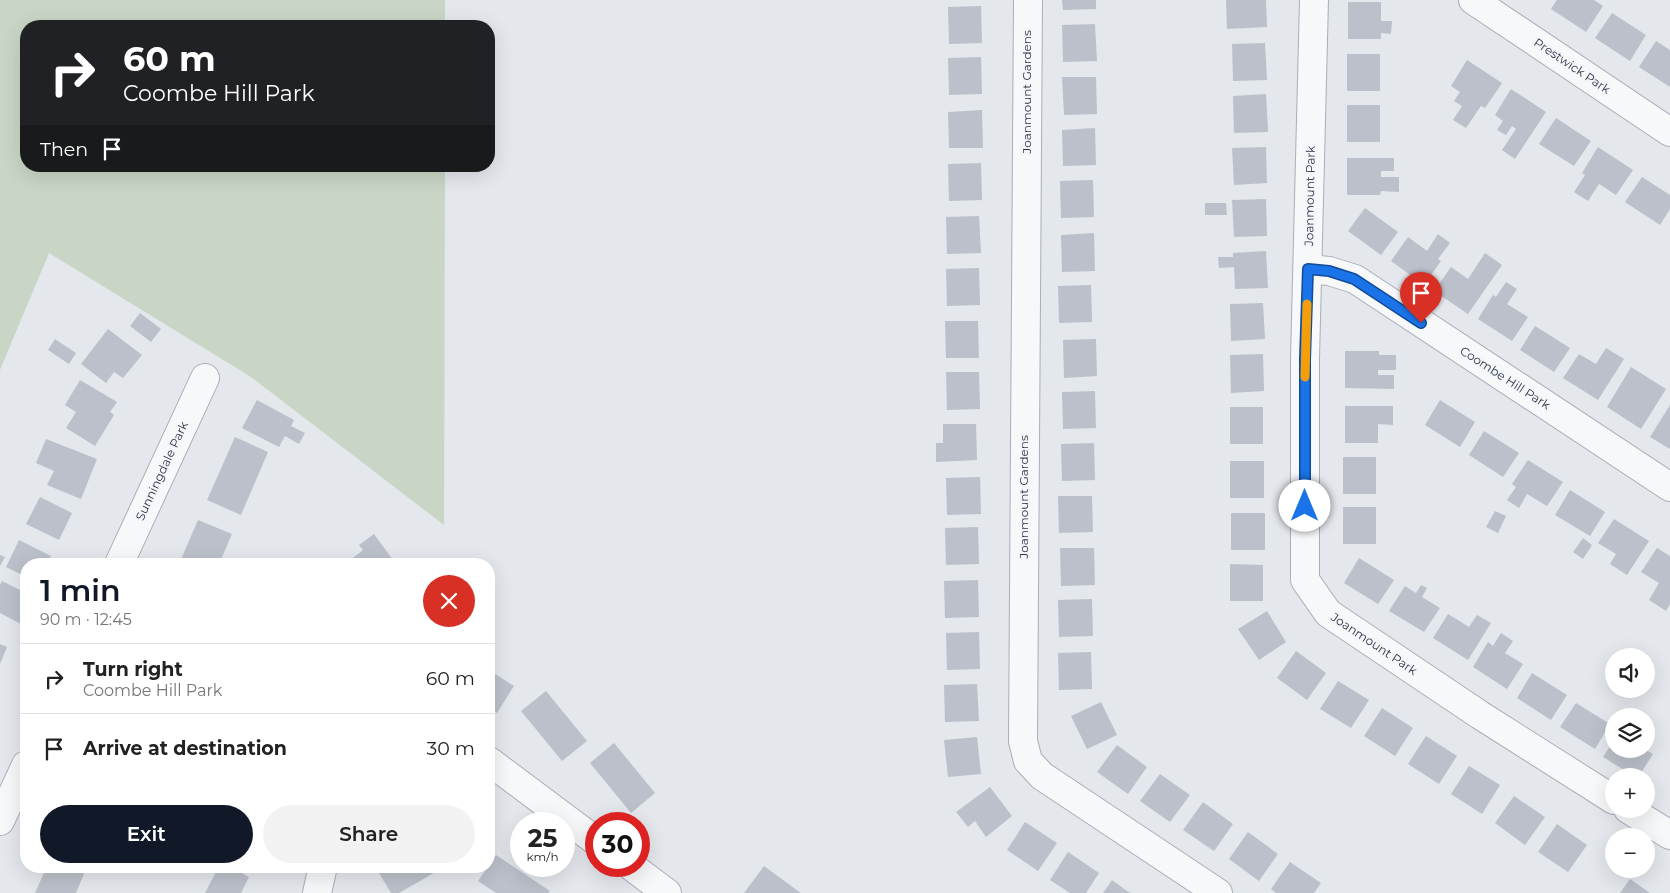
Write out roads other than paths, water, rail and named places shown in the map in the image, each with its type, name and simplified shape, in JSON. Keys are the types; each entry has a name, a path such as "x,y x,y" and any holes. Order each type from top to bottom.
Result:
{"street":[{"name":"Joanmount Gardens","path":"1028,0 1023,741 1028,761 1042,776 1218,893"},
{"name":"Joanmount Park","path":"1314,0 1305,359 1305,580 1328,614 1480,715 1605,794"},
{"name":"Prestwick Park","path":"1473,0 1501,7 1670,132"},
{"name":"Coombe Hill Park","path":"1308,269 1329,271 1354,279 1670,487"},
{"name":"Sunningdale Park","path":"122,558 205,378"},
{"path":"495,765 585,833"},
{"path":"0,821 20,777"},
{"path":"1643,818 1670,835"},
{"path":"317,893 322,873"},
{"path":"646,877 667,893"}]}
